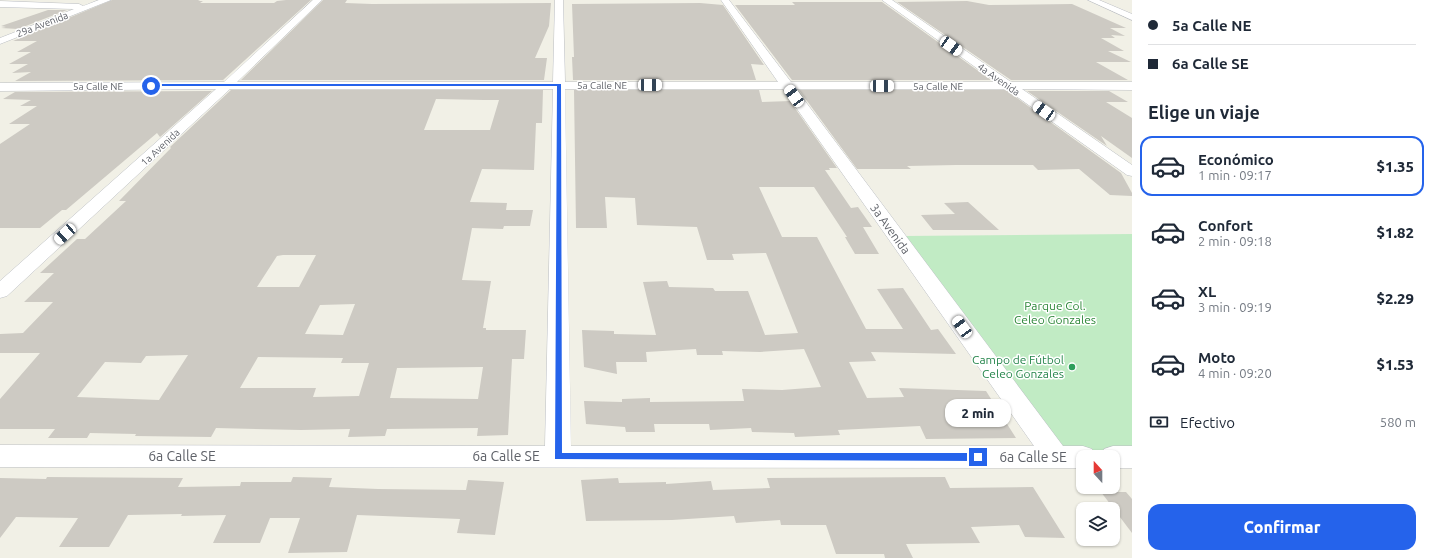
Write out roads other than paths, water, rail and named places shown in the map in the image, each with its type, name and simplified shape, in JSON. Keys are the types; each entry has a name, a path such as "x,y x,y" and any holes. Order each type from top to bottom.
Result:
{"street":[{"name":"29a Avenida","path":"0,41 107,0"},
{"name":"1a Avenida","path":"0,292 130,175 318,0"},
{"path":"558,456 559,0"},
{"name":"3a Avenida","path":"725,0 1056,457"},
{"name":"4a Avenida","path":"886,0 1132,172"},
{"path":"1092,0 1132,17"},
{"path":"0,4 87,7"},
{"path":"6,14 31,5"},
{"name":"5a Calle NE","path":"0,87 227,85 1132,86"},
{"name":"6a Calle SE","path":"0,456 1076,457"},
{"path":"1120,457 1132,457"}],"place":[{"name":"Campo de Fútbol Celeo Gonzales","path":"1072,367"}],"park label":[{"name":"Parque Col. Celeo Gonzales","path":"1055,313"}]}
